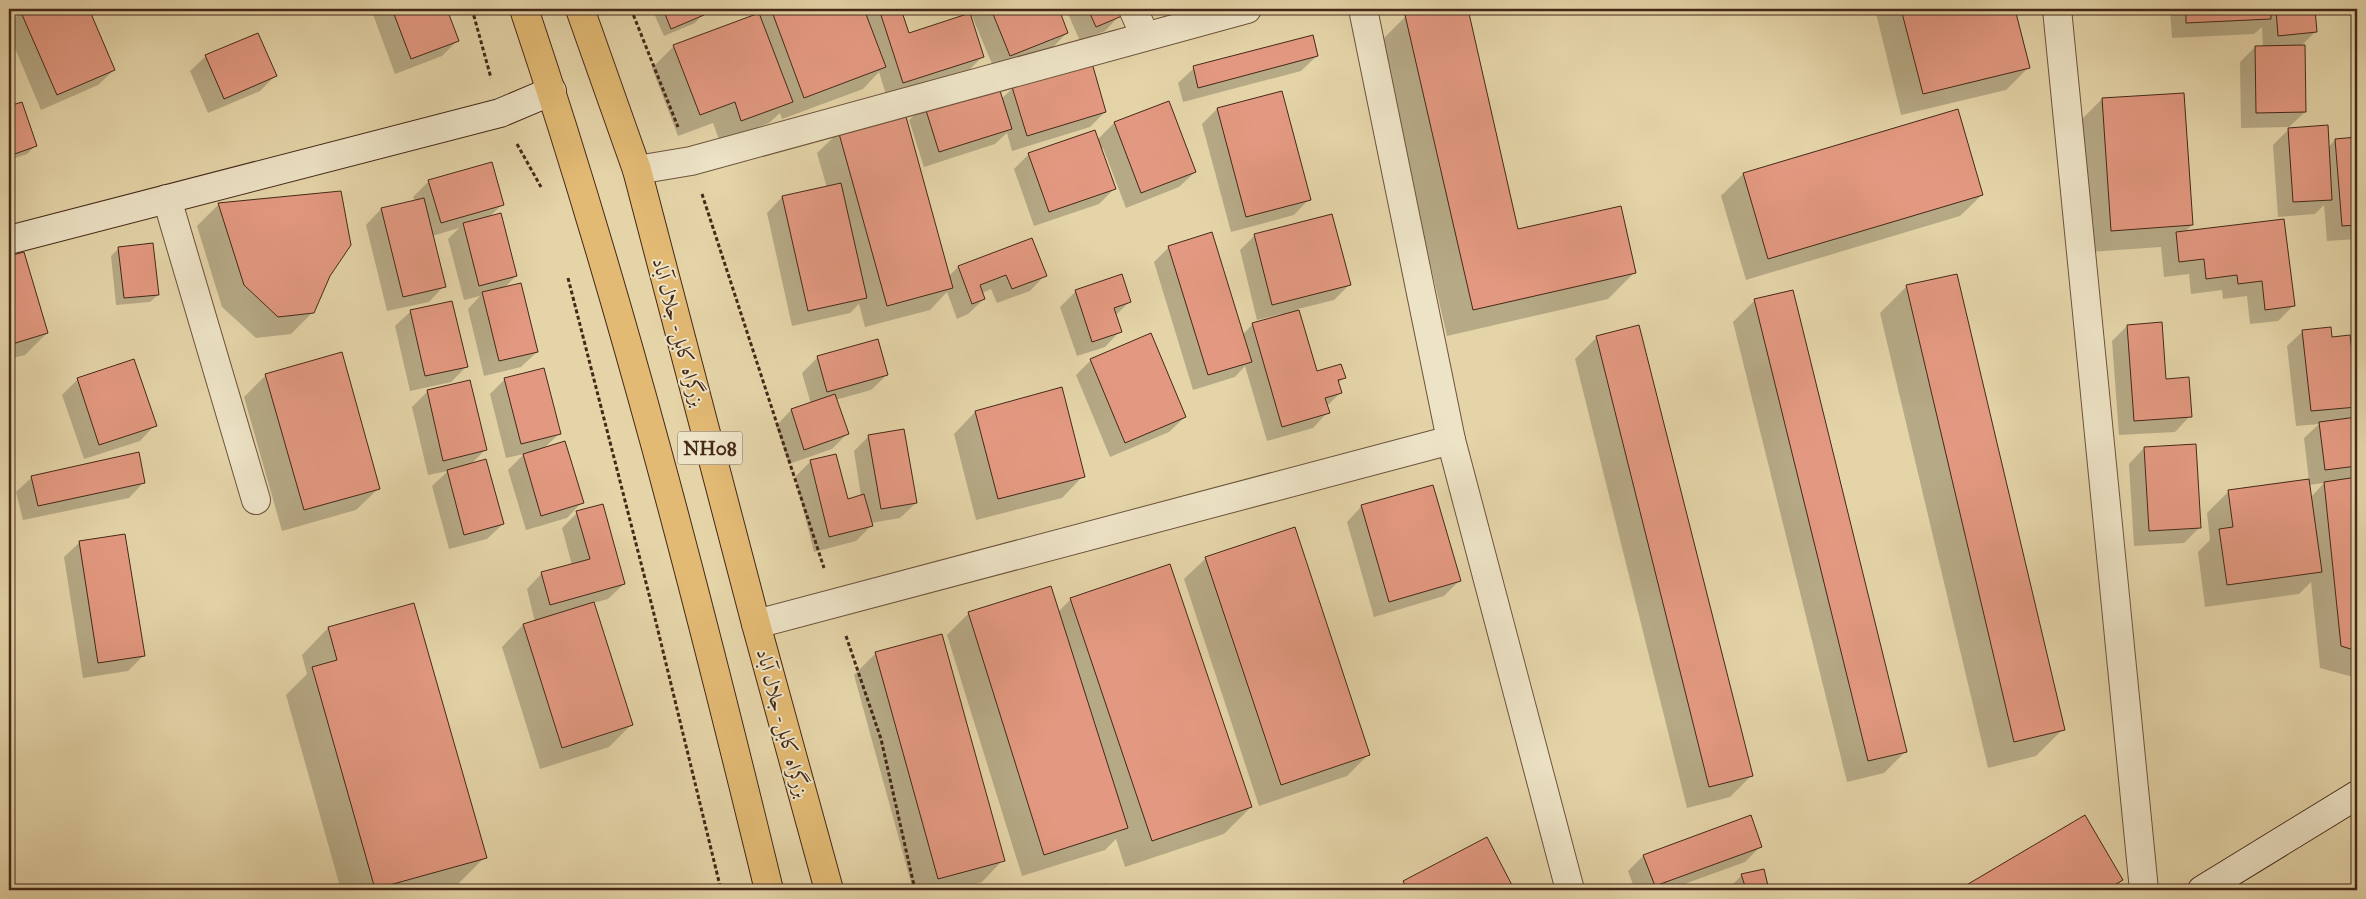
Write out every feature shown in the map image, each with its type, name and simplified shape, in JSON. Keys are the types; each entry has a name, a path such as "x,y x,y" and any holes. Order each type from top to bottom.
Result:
{"highway":[{"name":"NH08","path":"524,9 595,228 710,649 768,890"},
{"name":"بزرگراه کابل- جلال آباد","path":"580,9 637,170 756,624 829,890"}],"street":[{"path":"1133,9 1145,36"},
{"path":"637,170 691,161 1247,9"},
{"path":"1363,9 1451,440 1570,890"},
{"path":"2057,9 2144,890"},
{"path":"9,240 500,113 552,91"},
{"path":"167,199 256,500"},
{"path":"756,624 1451,440"},
{"path":"2202,890 2357,795"}],"path":[{"path":"472,9 500,113 543,191"},
{"path":"631,9 691,161 881,739 915,890"},
{"path":"567,276 654,610 721,890"}],"building":[{"path":"89,9 115,70 57,95 20,10"},
{"path":"392,9 447,9 459,41 411,59"},
{"path":"663,9 701,9 704,15 671,29"},
{"path":"771,9 864,9 886,67 804,98"},
{"path":"879,9 901,9 909,33 970,13 984,57 903,83"},
{"path":"991,9 1059,9 1068,33 1010,56"},
{"path":"1088,9 1119,9 1122,16 1096,27"},
{"path":"1433,9 1468,9 1518,229 1621,206 1636,273 1473,310 1405,15"},
{"path":"1901,9 2015,9 2030,68 1923,94"},
{"path":"2186,9 2271,9 2271,19 2186,23"},
{"path":"2276,9 2315,9 2317,32 2278,36"},
{"path":"759,13 793,102 741,121 735,102 700,115 673,45"},
{"path":"258,33 277,76 224,99 205,55"},
{"path":"1313,35 1318,56 1198,88 1193,66"},
{"path":"2305,45 2306,112 2256,113 2255,46"},
{"path":"1092,63 1106,112 1027,136 1012,87"},
{"path":"997,81 1012,129 939,152 924,104"},
{"path":"1282,91 1311,200 1246,217 1217,108"},
{"path":"2184,93 2193,225 2111,231 2102,98"},
{"path":"1169,101 1196,172 1141,193 1114,122"},
{"path":"22,102 37,146 9,156 9,106"},
{"path":"1958,109 1983,195 1768,259 1743,173"},
{"path":"905,113 953,288 887,306 838,130"},
{"path":"2328,125 2332,200 2293,202 2288,128"},
{"path":"1095,130 1116,189 1049,212 1028,153"},
{"path":"2357,137 2357,225 2342,226 2335,139"},
{"path":"492,162 504,205 441,223 428,180"},
{"path":"841,183 867,298 808,311 782,196"},
{"path":"341,191 351,245 330,276 314,313 278,317 244,285 218,203"},
{"path":"424,198 446,287 403,297 381,208"},
{"path":"501,213 517,276 479,286 463,223"},
{"path":"1332,214 1351,285 1272,305 1254,234"},
{"path":"2284,219 2295,306 2265,310 2262,281 2238,284 2237,275 2206,279 2204,259 2179,262 2176,232"},
{"path":"1212,232 1252,362 1208,375 1168,246"},
{"path":"1032,238 1047,276 1012,289 1006,275 980,285 985,299 972,304 958,266"},
{"path":"153,243 159,295 124,298 118,247"},
{"path":"24,252 48,333 9,345 9,256"},
{"path":"1122,274 1131,302 1114,308 1122,332 1092,342 1075,290"},
{"path":"1957,274 2065,730 2014,742 1906,285"},
{"path":"521,283 538,352 499,361 482,292"},
{"path":"1793,290 1907,752 1868,761 1754,299"},
{"path":"452,301 468,367 425,376 410,310"},
{"path":"1299,310 1317,371 1341,364 1346,378 1338,380 1342,393 1325,398 1330,413 1282,427 1252,323"},
{"path":"2162,322 2166,379 2189,377 2192,417 2134,421 2127,325"},
{"path":"1639,325 1753,776 1709,787 1596,336"},
{"path":"2331,327 2332,337 2350,335 2355,378 2357,378 2357,407 2311,411 2302,330"},
{"path":"1151,333 1186,417 1125,443 1090,359"},
{"path":"878,339 888,375 827,392 817,356"},
{"path":"342,352 380,489 304,510 265,374"},
{"path":"134,359 157,426 99,445 77,378"},
{"path":"544,368 561,434 521,444 504,378"},
{"path":"470,380 487,450 443,461 427,390"},
{"path":"1062,387 1085,477 998,499 975,411"},
{"path":"835,394 849,434 804,450 791,409"},
{"path":"2357,417 2357,466 2325,470 2319,422"},
{"path":"904,429 917,503 881,509 868,435"},
{"path":"565,441 584,503 541,516 523,454"},
{"path":"2196,444 2201,528 2149,531 2144,447"},
{"path":"139,452 145,483 38,506 31,476"},
{"path":"836,454 848,499 864,494 873,526 829,537 810,460"},
{"path":"486,459 504,524 464,535 447,470"},
{"path":"2357,477 2357,651 2341,646 2324,482"},
{"path":"2309,479 2322,572 2227,585 2219,529 2233,527 2228,490"},
{"path":"1433,485 1461,581 1389,602 1361,505"},
{"path":"603,504 625,584 550,605 541,572 590,559 576,511"},
{"path":"1295,527 1370,755 1281,785 1205,557"},
{"path":"125,534 145,656 98,663 79,541"},
{"path":"1170,564 1252,807 1152,841 1070,598"},
{"path":"1051,586 1128,828 1044,855 968,612"},
{"path":"594,602 633,725 562,748 523,624"},
{"path":"414,603 487,858 375,889 312,667 337,660 328,627"},
{"path":"942,634 1005,861 938,879 875,652"},
{"path":"1751,815 1762,847 1655,886 1643,855"},
{"path":"2085,815 2123,880 2106,890 1958,890"},
{"path":"1487,837 1514,889 1408,890 1403,881"},
{"path":"1764,869 1769,890 1729,890 1745,886 1741,874"},
{"path":"1106,884 1108,890 1087,890"},
{"path":"444,885 446,890 428,890"}]}
